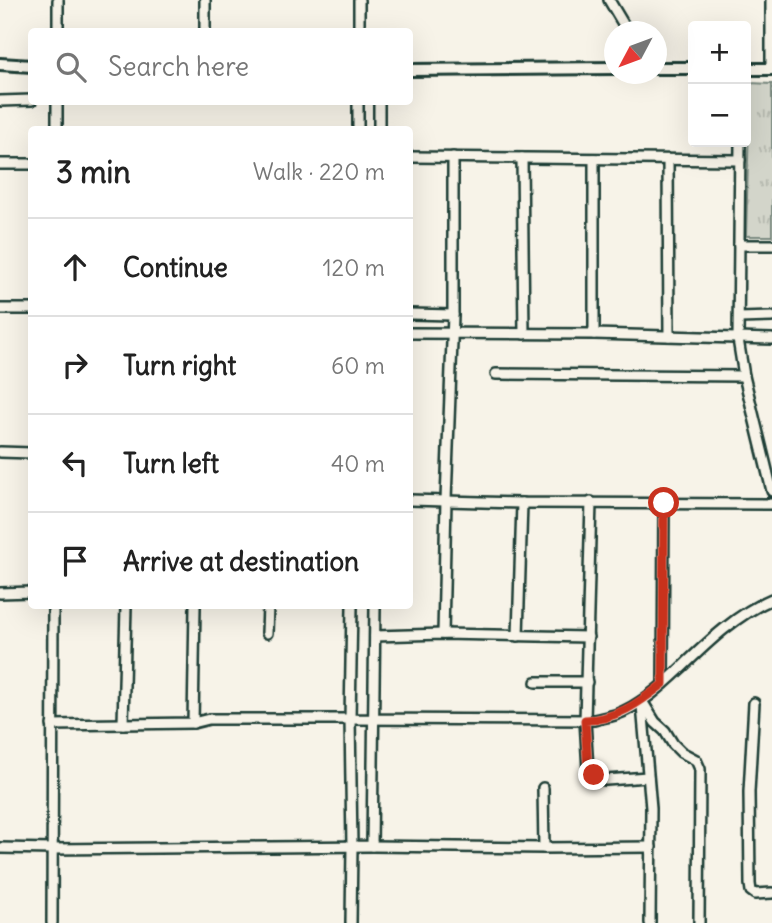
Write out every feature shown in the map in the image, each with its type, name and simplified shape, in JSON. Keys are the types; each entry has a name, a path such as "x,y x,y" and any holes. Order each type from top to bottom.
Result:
{"street":[{"path":"58,0 58,28"},
{"path":"205,0 205,28"},
{"path":"359,0 359,28"},
{"path":"609,0 621,21"},
{"path":"751,69 772,69 771,0"},
{"path":"0,64 28,66"},
{"path":"413,70 604,68"},
{"path":"667,68 688,68"},
{"path":"0,101 28,100"},
{"path":"57,105 57,126"},
{"path":"358,105 358,126"},
{"path":"379,105 379,126"},
{"path":"740,147 738,339 744,376 772,491"},
{"path":"413,157 740,160"},
{"path":"443,634 453,315 453,157"},
{"path":"522,158 524,334"},
{"path":"594,159 594,334"},
{"path":"668,160 669,336"},
{"path":"0,164 28,164"},
{"path":"739,245 772,245"},
{"path":"0,309 28,309"},
{"path":"413,314 453,315"},
{"path":"739,318 772,317"},
{"path":"413,334 594,334 772,339"},
{"path":"496,374 744,376"},
{"path":"0,452 28,453"},
{"path":"413,500 772,504"},
{"path":"592,502 585,720 588,770 599,779 606,780 648,777"},
{"path":"518,636 522,503"},
{"path":"663,684 664,503"},
{"path":"0,593 28,592"},
{"path":"52,725 193,723 209,719 594,720 616,715 642,701 715,636 760,604 772,599"},
{"path":"52,609 52,923"},
{"path":"123,724 126,609"},
{"path":"193,723 195,609"},
{"path":"267,633 268,609"},
{"path":"351,923 352,609"},
{"path":"372,846 375,609"},
{"path":"375,636 443,634 588,638"},
{"path":"536,682 587,682"},
{"path":"642,701 651,808 650,923"},
{"path":"642,701 673,744 695,760 700,769 699,923"},
{"path":"754,703 749,792 750,884 751,891 755,894 772,893"},
{"path":"543,788 544,848"},
{"path":"0,848 651,847"}],"green space":[{"path":"751,83 772,84 772,236 746,236"}],"route":[{"path":"594,775 588,770 585,720 616,715 642,701 663,684 664,503"}]}
